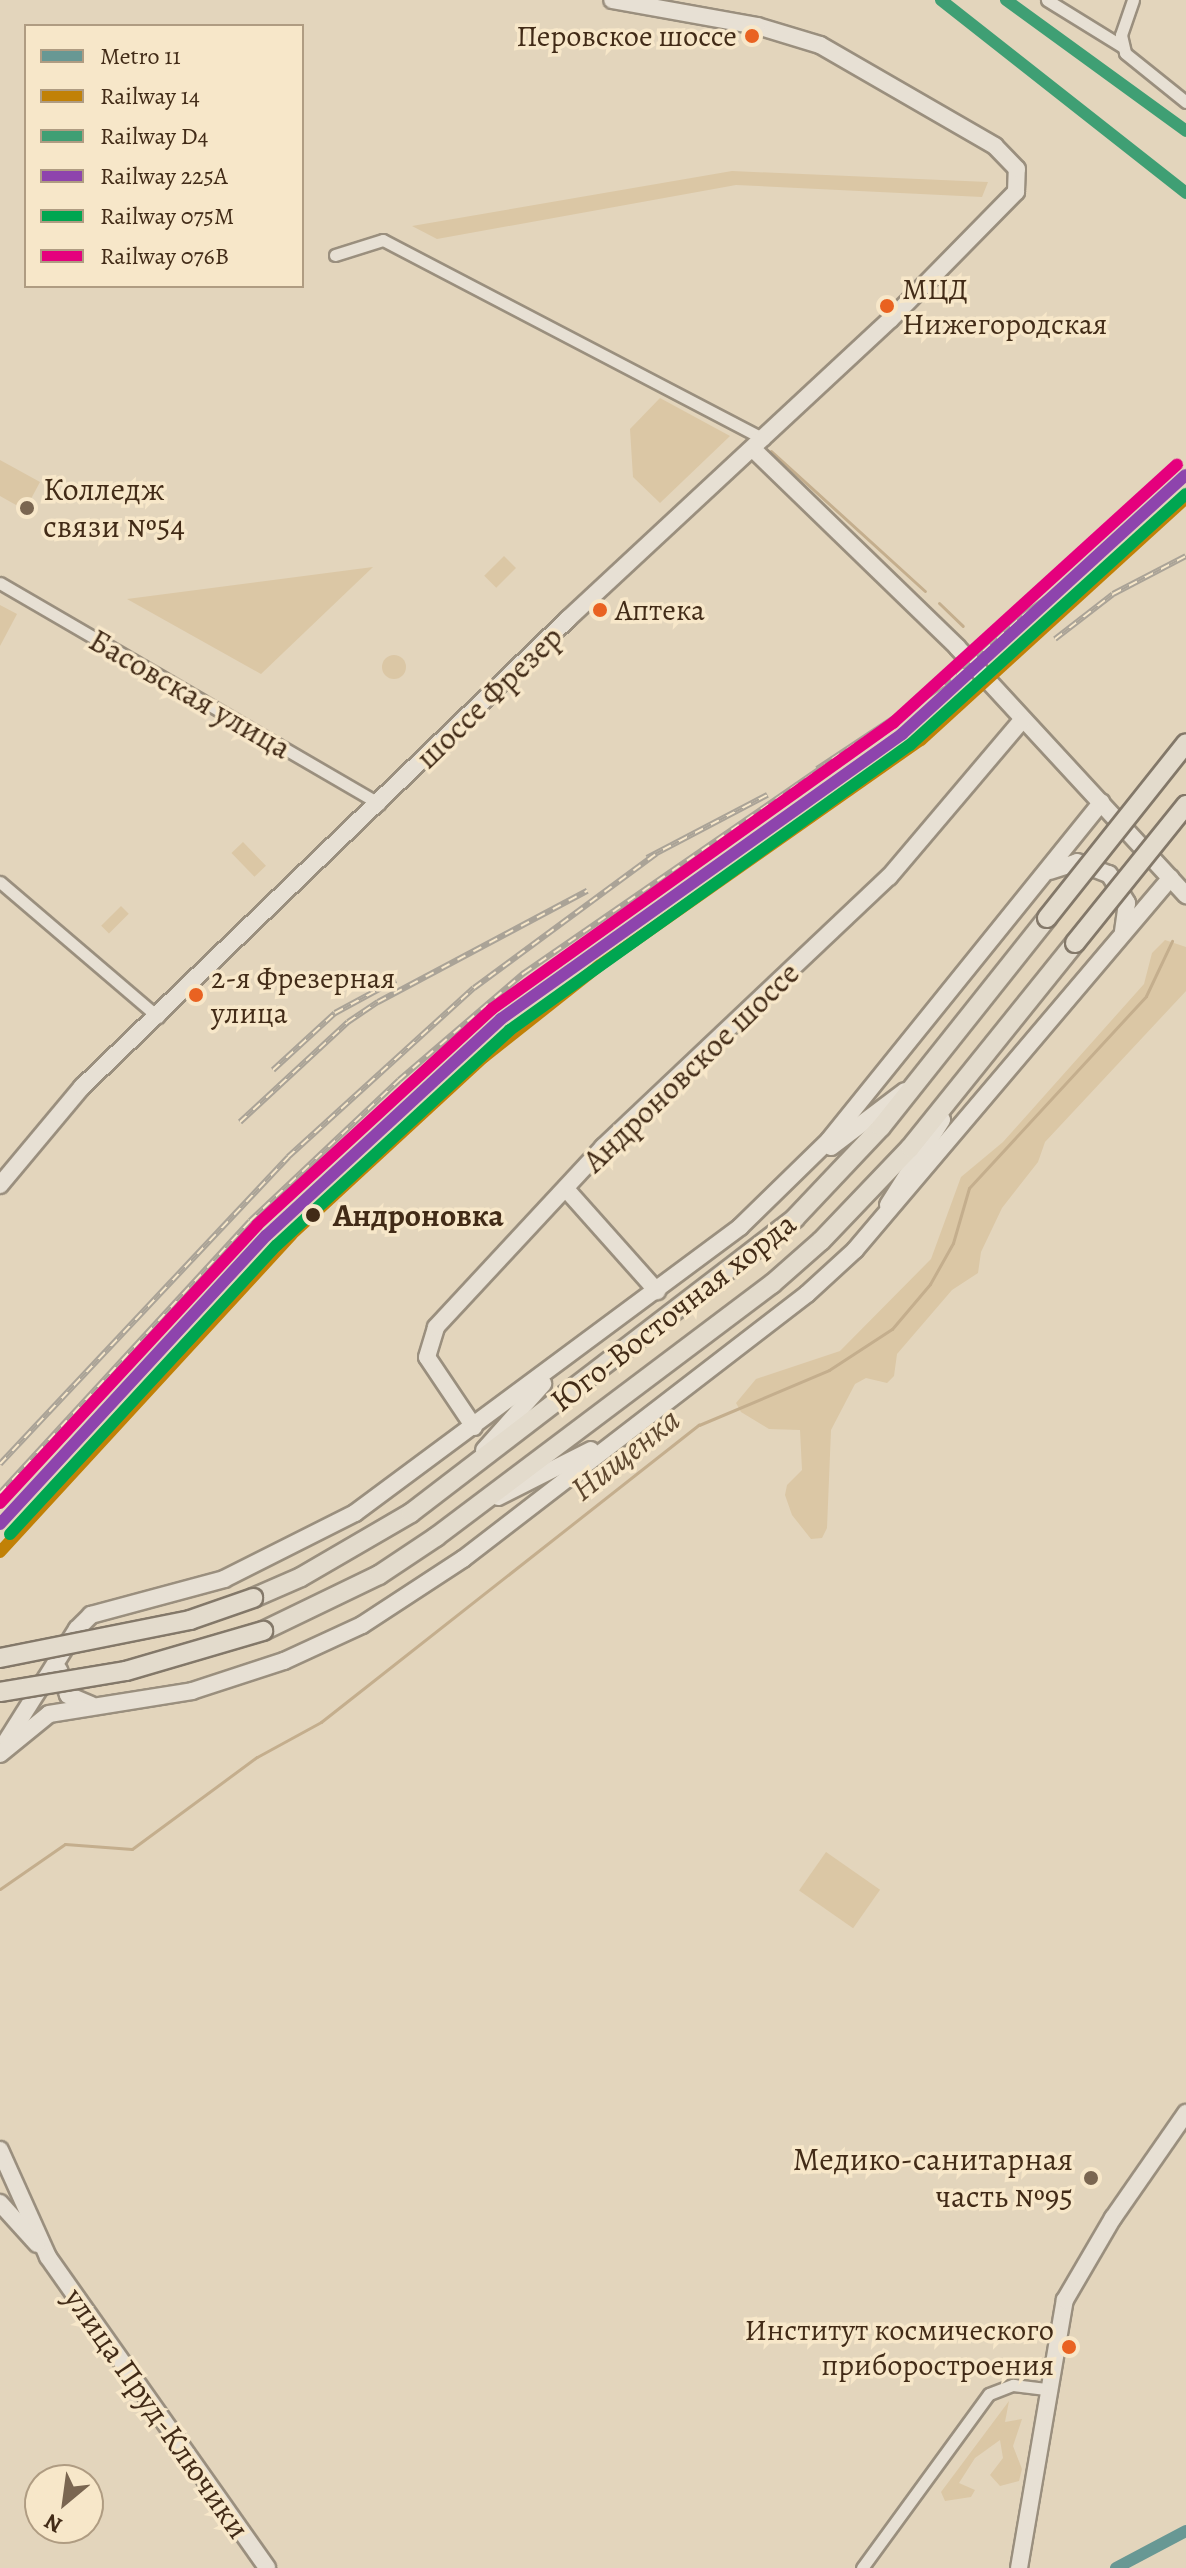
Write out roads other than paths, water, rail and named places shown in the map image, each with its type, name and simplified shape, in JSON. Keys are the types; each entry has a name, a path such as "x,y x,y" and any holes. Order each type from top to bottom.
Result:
{"main road":[{"name":"Юго-Восточная хорда","path":"0,1658 176,1624 253,1598 356,1547 463,1474 795,1218 919,1080 1186,743"},
{"name":"Юго-Восточная хорда","path":"0,1692 126,1671 263,1631 379,1575 715,1328 821,1241 910,1148 1186,805"}],"street":[{"name":"шоссе Фрезер","path":"0,1185 82,1087 1010,203 1019,183 1017,169 995,146 820,45 757,26 612,0"},
{"path":"1047,0 1123,47 1137,67 1186,102"},
{"path":"1123,47 1133,0"},
{"path":"335,255 383,240 758,444 957,647 1186,895"},
{"name":"Басовская улица","path":"0,583 379,804"},
{"name":"Андроновское шоссе","path":"474,1427 427,1357 429,1337 603,1147 889,877 1023,719"},
{"path":"794,1176 1102,802"},
{"path":"1039,881 1052,869 1077,862 1109,874 1121,887 1128,912 1116,944"},
{"path":"0,1753 49,1714 236,1678 362,1625 463,1559 807,1294 866,1240 1171,878"},
{"path":"0,882 158,1017"},
{"path":"866,1240 977,1064"},
{"path":"0,1753 77,1629 107,1607 224,1579 311,1538 474,1427 657,1291 740,1227 794,1176 919,1080"},
{"path":"566,1189 657,1291"},
{"path":"463,1474 565,1358"},
{"path":"471,1510 627,1432"},
{"path":"62,1653 62,1688 76,1700 96,1706"},
{"path":"1019,2568 1059,2324 1076,2279 1186,2113"},
{"name":"улица Пруд-Ключики","path":"0,2150 48,2257"},
{"name":"улица Пруд-Ключики","path":"0,2203 48,2257 267,2568"},
{"path":"862,2568 989,2394 1013,2385 1048,2389"}],"waterway":[{"path":"771,451 925,591"},
{"path":"939,603 963,626"},
{"name":"Нищенка","path":"0,1889 65,1844 132,1849 257,1757 321,1722 699,1425 829,1370 892,1329 930,1284 953,1243 969,1188 1146,996 1172,941"}],"railway":[{"path":"1055,639 1113,594 1186,556"},
{"path":"957,675 1022,616 1072,580"},
{"path":"817,769 951,680"},
{"path":"0,1493 250,1221 399,1080 524,973 825,765"},
{"path":"647,858 767,795"},
{"path":"0,1464 288,1157 474,988 656,854"},
{"path":"240,1122 348,1022 378,1002 587,891"},
{"path":"273,1070 335,1013 396,980"}],"metro line":[{"name":"11","path":"1116,2568 1186,2531"}],"rail line":[{"name":"D4","path":"941,0 1186,193"},
{"name":"D4","path":"1006,0 1186,131"},
{"name":"076В","path":"0,1503 257,1225 492,1009 893,723 1177,465"},
{"name":"225А","path":"0,1524 267,1235 501,1019 902,734 1186,475"},
{"name":"075М","path":"10,1534 277,1245 510,1030 910,745 1186,494"},
{"name":"14","path":"0,1552 291,1235 484,1057 599,966 921,740 1186,498"}],"place":[{"name":"Перовское шоссе","path":"752,36"},
{"name":"МЦД Нижегородская","path":"887,306"},
{"name":"Колледж связи №54","path":"27,508"},
{"name":"Аптека","path":"600,610"},
{"name":"2-я Фрезерная улица","path":"196,995"},
{"name":"Андроновка","path":"313,1215"},
{"name":"Медико-санитарная часть №95","path":"1091,2178"},
{"name":"Институт космического приборостроения","path":"1069,2347"}]}
